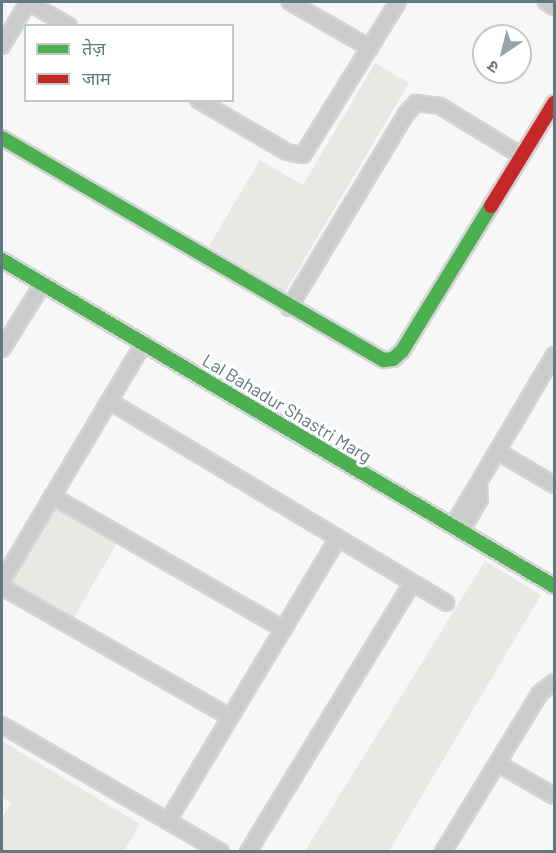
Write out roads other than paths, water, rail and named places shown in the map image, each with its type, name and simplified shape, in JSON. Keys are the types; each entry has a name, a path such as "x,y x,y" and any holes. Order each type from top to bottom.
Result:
{"street":[{"path":"2,45 28,2 66,24"},
{"path":"290,2 370,48"},
{"path":"201,102 288,152 303,155 398,2"},
{"path":"546,2 555,7"},
{"path":"289,308 406,114 416,103 440,106 522,156"},
{"path":"2,138 372,357 393,359 402,351 555,103"},
{"name":"Lal Bahadur Shastri Marg","path":"2,260 555,586"},
{"path":"2,347 42,285"},
{"path":"2,581 144,343"},
{"path":"457,529 480,499 479,484 555,355"},
{"path":"110,401 446,603"},
{"path":"497,451 555,485"},
{"path":"52,496 283,629"},
{"path":"168,821 338,538"},
{"path":"248,852 412,583"},
{"path":"2,587 230,717"},
{"path":"443,852 540,693 555,682"},
{"path":"2,725 221,852"},
{"path":"497,763 555,796"}]}
